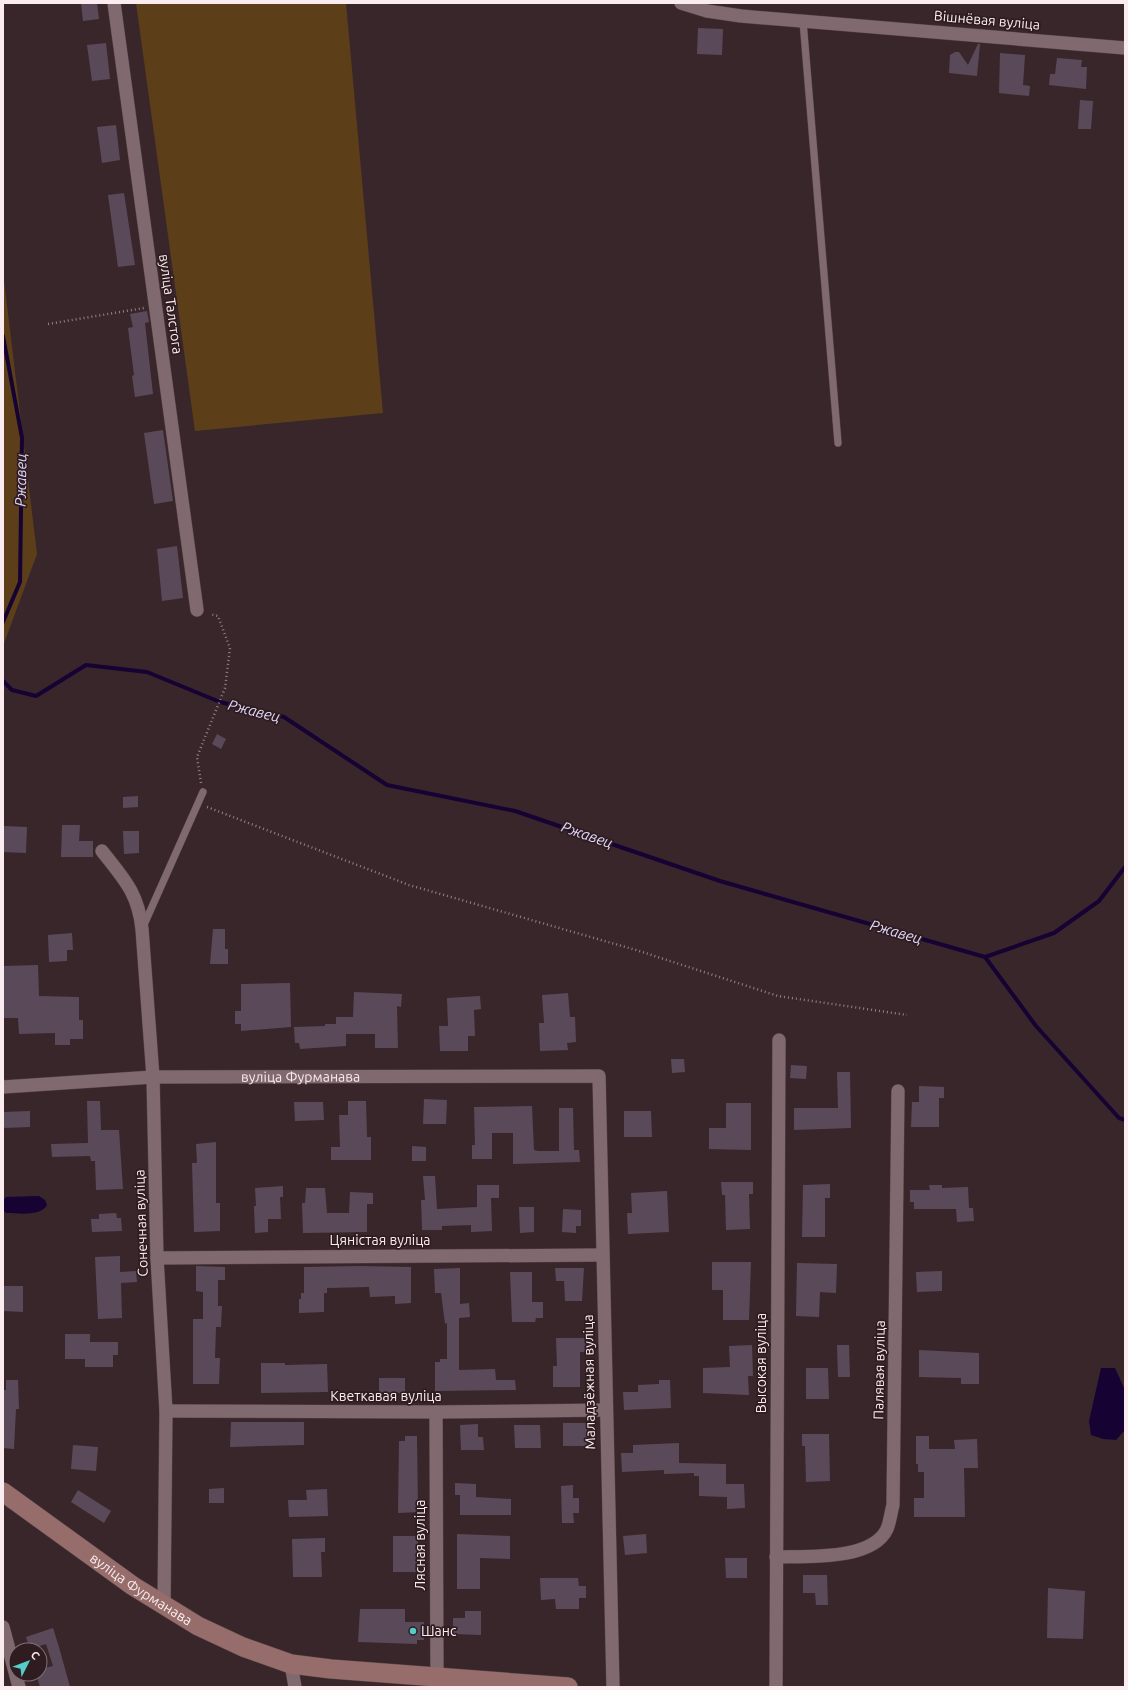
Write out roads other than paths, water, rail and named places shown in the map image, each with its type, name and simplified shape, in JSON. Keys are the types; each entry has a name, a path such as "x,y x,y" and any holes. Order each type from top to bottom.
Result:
{"main road":[{"name":"вуліца Фурманава","path":"3,1492 133,1586 164,1606 198,1626 243,1647 291,1664 446,1680 568,1687"}],"street":[{"name":"вуліца Талстога","path":"114,3 197,610"},
{"name":"Вішнёвая вуліца","path":"681,3 707,11 741,16 1125,48"},
{"name":"Сонечная вуліца","path":"102,851 135,896 141,914 153,1077 157,1258 166,1411 164,1606"},
{"name":"Высокая вуліца","path":"776,1687 780,1040"},
{"name":"вуліца Фурманава","path":"3,1086 153,1077 599,1076"},
{"name":"Маладзёжная вуліца","path":"599,1076 612,1687"},
{"name":"Палявая вуліца","path":"776,1557 844,1554 874,1545 887,1529 893,1505 898,1092"},
{"name":"Цяністая вуліца","path":"157,1258 602,1255"},
{"name":"Кветкавая вуліца","path":"166,1411 436,1412 606,1410"},
{"name":"Лясная вуліца","path":"436,1412 446,1680"},
{"path":"3,1626 19,1687"},
{"path":"291,1664 295,1687"}],"lane":[{"path":"803,21 838,443"},
{"path":"142,928 203,792"}],"waterway":[{"name":"Ржавец","path":"3,336 22,438 20,582 3,622"},
{"name":"Ржавец","path":"3,681 12,690 36,696 86,665 147,672 220,702 284,717 387,785 515,811 720,881 985,957 1036,1026 1119,1118 1125,1120"},
{"path":"985,957 1054,933 1099,901 1125,867"}],"place":[{"name":"Шанс","path":"413,1631"}]}
